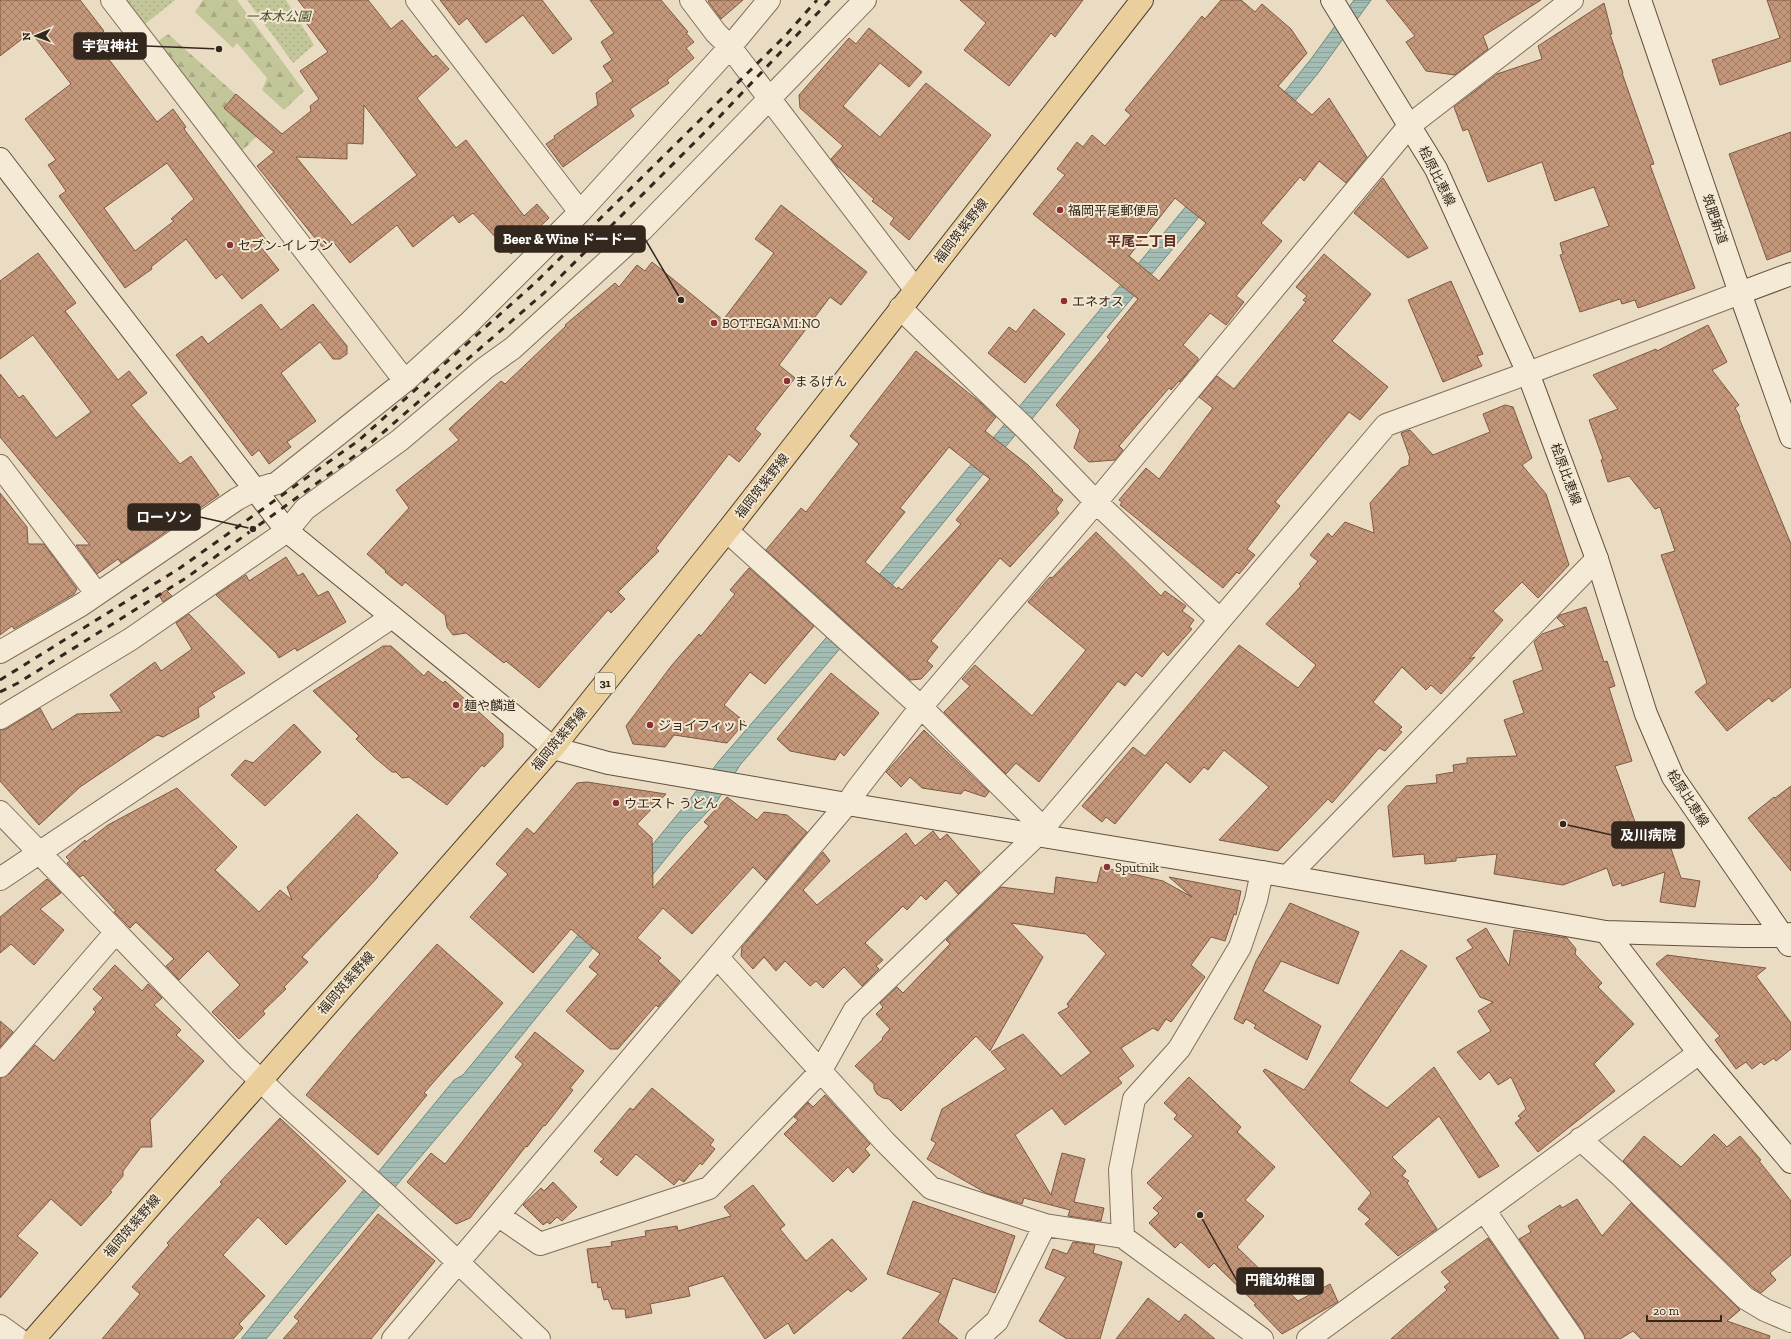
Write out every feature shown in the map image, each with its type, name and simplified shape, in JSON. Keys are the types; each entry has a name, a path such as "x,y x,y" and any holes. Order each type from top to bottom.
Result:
{"main road":[{"name":"福岡筑紫野線","path":"34,1339 553,748 727,531 1142,0"}],"street":[{"path":"112,0 405,382"},
{"path":"417,0 580,212"},
{"path":"691,0 716,33 730,47 915,289"},
{"path":"0,652 97,594 237,499 254,490 277,483 405,382 468,324 580,212 730,47 769,0"},
{"path":"0,718 131,640 287,532 305,509 400,440 485,368 513,348 642,230 866,0"},
{"path":"393,1339 718,958 847,804 921,706 1096,502 1410,125 1572,0"},
{"name":"筑肥新道","path":"1640,0 1791,437"},
{"name":"桧原比恵線","path":"1342,15 1436,169 1528,373 1597,559 1646,714 1673,777 1788,939"},
{"path":"0,159 287,532 553,748 608,762 729,784 847,804 1040,831 1262,872 1606,932 1742,936 1788,939"},
{"path":"499,1216 540,1244 709,1188 820,1072 854,1011 1040,831 1386,425 1791,274"},
{"path":"900,308 1017,421 1096,502 1220,620"},
{"path":"0,466 97,594"},
{"path":"727,531 921,706 1040,831"},
{"path":"1288,876 1597,559"},
{"path":"0,879 392,617"},
{"path":"0,812 260,1080 372,1180 539,1339"},
{"path":"1123,1237 1120,1170 1134,1099 1178,1049 1240,947 1256,900 1262,872"},
{"path":"0,1066 116,932"},
{"path":"1606,932 1699,1053 1791,1162"},
{"path":"718,958 820,1072 885,1142 931,1188 1045,1225 1123,1237 1262,1339"},
{"path":"1308,1339 1699,1053"},
{"path":"1580,1139 1619,1174 1745,1298 1765,1310 1791,1321"},
{"path":"1484,1210 1573,1339"},
{"path":"977,1339 997,1321 1045,1225"},
{"path":"0,1326 18,1339"}],"green space":[{"path":"124,0 175,0 144,25"},
{"path":"203,0 237,0 304,91 284,110 262,90 267,78 237,43 233,48 195,12"},
{"name":"一本木公園","path":"247,0 286,0 314,45 293,63"},
{"path":"168,34 269,124 242,151 157,42"}],"water":[{"path":"1354,0 1371,0 1319,72 1031,420 1016,434 843,645 740,765 716,803 685,835 479,1088 266,1339 241,1339 454,1080 463,1075 691,798 719,761 839,623 1263,114 1266,115 1311,59"}],"building":[{"path":"0,0 80,0 104,31 96,38 109,56 107,57 157,122 173,109 186,127 184,129 267,241 260,246 279,270 242,299 222,274 216,279 186,239 151,267 152,269 125,288 59,196 66,191 48,165 56,160 25,119 71,84 31,32 0,56","holes":["167,163 194,199 171,219 174,221 135,251 104,208"]},
{"path":"298,0 368,0 391,29 402,20 433,57 436,55 449,69 417,98 456,148 466,140 524,216 537,204 549,218 511,254 473,213 459,223 453,215 413,247 397,225 350,263 332,240 323,248 257,166 274,152 224,108 236,94 282,134 311,111 310,106 319,99 300,71 328,52 307,24 313,19","holes":["364,105 417,175 352,225 296,157 347,159 347,143 363,144"]},
{"path":"440,0 542,0 572,39 553,54 523,15 486,43 467,18 459,25"},
{"path":"590,0 661,0 688,32 686,33 694,42 686,48 694,58 667,80 669,83 630,109 634,116 563,167 546,144 555,138 554,136 598,105 596,93 613,81 603,66 612,60 601,42 614,33"},
{"path":"743,0 721,19 708,1"},
{"path":"960,0 1083,0 1055,37 1051,33 1009,86 964,50 986,23"},
{"path":"1221,0 1241,0 1255,12 1262,4 1291,29 1307,53 1278,86 1312,115 1329,98 1367,157 1346,183 1319,161 1304,181 1300,177 1261,223 1282,241 1236,296 1244,302 1226,325 1210,313 1183,345 1198,358 1198,360 1180,382 1179,381 1171,390 1169,388 1119,446 1123,450 1115,460 1089,462 1074,448 1080,430 1056,405 1110,340 1107,337 1138,299 1033,214 1065,175 1057,169 1077,142 1083,147 1092,135 1105,146 1131,115 1125,110 1202,16 1205,19","holes":["1175,198 1206,223 1159,281 1129,256"]},
{"path":"1386,0 1541,0 1483,36 1488,49 1455,75 1426,71 1406,42 1415,36"},
{"path":"1767,0 1791,0 1791,61 1720,85 1712,60 1780,38"},
{"path":"1604,3 1612,34 1610,34 1622,73 1654,164 1650,165 1695,288 1638,308 1635,300 1622,304 1620,299 1580,312 1560,255 1563,254 1560,243 1609,226 1594,187 1555,201 1542,162 1488,182 1468,129 1463,131 1454,107 1497,74 1542,59 1538,46"},
{"path":"869,28 922,72 909,87 880,63 843,106 880,137 926,83 991,135 909,240 890,224 894,218 872,201 874,199 831,159 843,146 800,108 799,95 849,38 856,44"},
{"path":"1791,132 1791,251 1767,260 1729,154"},
{"path":"1383,178 1428,248 1408,258 1354,213"},
{"path":"781,205 867,272 841,305 830,297 779,365 795,378 755,429 761,434 739,462 729,454 656,548 659,551 618,592 625,599 611,613 608,610 539,688 506,661 504,663 466,633 453,635 447,627 445,615 405,582 402,586 367,554 409,508 396,490 459,440 449,429 501,381 505,384 566,326 565,325 615,283 619,287 637,265 645,271 652,262 723,320 774,253 755,239"},
{"path":"38,253 76,303 65,311 118,380 129,371 147,393 131,405 180,464 191,456 219,495 121,563 118,559 97,574 76,545 90,545 0,437 0,374 19,398 23,395 56,438 91,412 33,335 0,359 0,281"},
{"path":"1324,254 1371,294 1332,341 1388,387 1360,420 1349,412 1275,502 1280,506 1247,549 1255,555 1239,574 1237,572 1223,588 1120,505 1122,502 1119,500 1146,468 1159,479 1213,408 1199,397 1217,376 1234,389 1306,302 1303,300 1307,296 1296,287"},
{"path":"1451,281 1483,354 1477,356 1482,366 1443,382 1408,300"},
{"path":"261,304 281,330 313,304 347,346 347,354 340,359 333,359 320,342 281,373 316,421 287,442 291,447 269,464 259,450 252,456 176,355 202,336 208,344"},
{"path":"1034,309 1065,334 1025,383 988,353 1009,327 1016,332"},
{"path":"1708,325 1727,362 1712,370 1739,405 1735,408 1791,544 1791,687 1772,702 1769,698 1727,731 1695,692 1707,683 1661,555 1675,551 1660,507 1655,509 1629,476 1608,482 1601,460 1603,459 1589,420 1618,409 1593,375 1656,349 1657,351"},
{"path":"916,351 981,403 996,417 985,431 1028,465 1053,490 1052,491 1063,500 1056,509 1059,513 1010,567 1000,558 931,641 938,647 927,661 933,666 921,679 910,680 766,550 801,508 806,512 859,444 850,436","holes":["949,447 990,479 956,520 961,524 902,590 898,587 897,589 865,562 905,512 900,508"]},
{"path":"1505,405 1513,407 1532,458 1522,465 1546,494 1569,565 1538,598 1522,582 1493,611 1503,620 1469,659 1475,657 1441,694 1431,685 1426,690 1402,667 1373,702 1402,727 1399,730 1402,732 1385,751 1379,748 1332,803 1328,799 1278,851 1219,840 1269,787 1224,750 1208,770 1204,767 1190,783 1166,762 1115,824 1106,817 1102,822 1082,806 1133,747 1145,756 1239,645 1298,688 1316,665 1266,624 1301,586 1299,584 1318,561 1310,555 1328,533 1332,537 1345,522 1374,533 1370,503 1401,468 1409,465 1410,458 1401,433 1410,430 1433,455 1490,432 1483,414"},
{"path":"0,493 27,527 28,544 44,544 77,589 74,594 14,629 12,626 0,635"},
{"path":"1096,532 1161,596 1165,591 1186,606 1182,611 1194,620 1189,627 1192,629 1168,656 1163,651 1142,677 1136,672 1125,686 1118,681 1039,782 1016,763 1006,774 944,712 970,686 962,679 975,665 1032,716 1086,650 1028,602 1050,577 1052,578"},
{"path":"286,557 298,576 303,573 318,596 328,591 346,622 297,651 295,648 279,658 276,653 216,595 246,575 249,581"},
{"path":"749,568 814,626 765,684 750,672 724,705 745,722 727,743 674,735 665,747 633,744 626,726 672,665 699,634 701,636 735,594 730,590"},
{"path":"166,590 172,596 163,602 159,595"},
{"path":"1586,607 1604,662 1607,661 1615,686 1609,688 1632,761 1615,766 1641,839 1665,831 1681,878 1700,881 1695,907 1660,902 1665,872 1622,886 1621,883 1613,886 1607,868 1563,885 1494,874 1497,854 1456,858 1456,861 1425,864 1424,854 1393,857 1388,806 1406,786 1437,783 1436,775 1454,772 1453,765 1467,763 1467,758 1517,756 1504,720 1524,713 1513,681 1543,670 1534,642 1542,634 1565,626 1557,618 1560,615"},
{"path":"189,614 245,673 212,693 215,697 198,708 199,717 163,737 157,735 80,787 39,825 0,781 0,730 6,729 40,708 52,730 77,714 122,712 110,695 155,662 161,671 192,649 176,623"},
{"path":"383,646 391,646 424,676 428,671 443,683 445,681 503,734 503,747 484,767 482,765 447,805 409,777 402,778 396,772 392,772 374,757 356,739 359,736 313,691"},
{"path":"831,673 879,713 844,756 840,752 835,760 790,751 777,739"},
{"path":"294,724 321,752 265,806 231,775 245,760 253,763"},
{"path":"924,730 989,792 985,797 964,790 961,794 922,788 910,777 901,787 886,772"},
{"path":"587,782 666,794 637,824 652,838 653,888 709,826 704,822 727,797 757,820 764,812 787,815 807,832 766,880 753,867 692,934 663,908 637,938 661,958 658,961 680,981 658,1007 656,1005 618,1049 610,1049 566,1011 598,974 589,967 600,954 571,929 533,973 470,917 508,874 496,864 527,828 534,834 577,783"},
{"path":"1791,786 1791,871 1748,818 1774,797 1775,798"},
{"path":"177,788 237,847 215,870 259,912 280,890 292,900 287,887 357,814 398,853 377,876 378,877 302,957 308,962 284,987 286,989 263,1011 265,1014 239,1039 212,1012 240,985 208,951 179,980 166,966 174,959 136,922 130,928 114,912 116,911 83,875 80,877 67,863 70,861 66,857 85,840 86,842 108,825"},
{"path":"933,831 940,840 947,834 980,872 958,894 946,880 926,900 921,895 907,910 903,906 865,943 883,960 876,966 879,969 862,986 844,967 823,988 816,981 810,986 785,961 776,971 764,957 753,969 741,956 742,947 823,852 830,861 803,890 817,905 906,833 915,846"},
{"path":"1101,867 1163,881 1192,897 1169,877 1241,891 1236,915 1234,914 1225,941 1211,937 1191,965 1205,977 1171,1022 1166,1019 1158,1031 1153,1028 1121,1048 1134,1066 1118,1078 1122,1083 1065,1125 1052,1108 1015,1135 1051,1195 1062,1153 1085,1159 1074,1202 1104,1208 1101,1221 1068,1216 1070,1210 1024,1198 1022,1204 986,1193 927,1159 936,1143 931,1140 942,1109 1006,1069 991,1052 1023,1034 1061,1076 1091,1053 1058,1013 1069,1007 1067,1004 1106,954 1086,934 1011,923 1043,957 990,1051 976,1036 901,1111 889,1099 883,1098 877,1094 874,1089 874,1084 855,1066 883,1039 882,1038 890,1029 876,1014 883,1007 880,1003 897,987 903,993 950,944 946,940 1001,887 1054,894 1056,877 1097,883"},
{"path":"47,879 61,893 40,909 64,930 34,965 11,944 0,953 0,917"},
{"path":"1290,903 1359,932 1338,984 1281,961 1263,991 1321,1026 1307,1060 1254,1028 1256,1025 1246,1019 1243,1024 1234,1019 1256,961"},
{"path":"1486,928 1509,966 1514,930 1567,938 1576,949 1575,954 1602,983 1598,987 1634,1024 1594,1064 1615,1091 1538,1152 1515,1123 1521,1118 1518,1116 1526,1109 1511,1077 1498,1085 1489,1072 1480,1080 1457,1052 1491,1031 1478,1011 1493,1002 1480,997 1456,958 1473,948 1467,940"},
{"path":"437,944 503,1003 424,1093 427,1095 378,1155 306,1095 356,1035"},
{"path":"1401,950 1427,966 1349,1081 1387,1108 1434,1067 1499,1166 1479,1178 1439,1116 1392,1157 1406,1171 1402,1176 1409,1181 1407,1183 1437,1229 1398,1256 1365,1224 1370,1219 1358,1209 1371,1193 1263,1071 1265,1069 1304,1090"},
{"path":"1667,955 1766,968 1756,976 1791,1023 1791,1049 1776,1061 1774,1058 1764,1065 1761,1062 1752,1069 1746,1062 1736,1069 1715,1040 1720,1036 1656,964"},
{"path":"115,965 142,991 148,984 162,998 154,1005 181,1030 176,1035 204,1061 150,1120 152,1147 141,1147 123,1171 123,1176 110,1191 112,1192 81,1226 51,1199 17,1236 38,1253 0,1298 0,1078 9,1074 35,1045 54,1061 96,1012 93,1009 103,998 93,989"},
{"path":"0,1021 13,1032 0,1047"},
{"path":"535,1032 584,1071 570,1088 573,1090 545,1126 544,1125 527,1147 526,1146 470,1218 456,1224 407,1182 431,1153 445,1164 523,1064 515,1057"},
{"path":"1189,1077 1241,1127 1237,1132 1275,1167 1245,1200 1264,1216 1237,1247 1275,1284 1278,1282 1298,1301 1330,1284 1338,1302 1282,1334 1254,1305 1256,1304 1214,1263 1209,1268 1181,1242 1175,1248 1149,1223 1159,1213 1153,1208 1163,1198 1147,1183 1193,1136 1174,1119 1177,1115 1164,1103"},
{"path":"652,1088 714,1140 710,1145 715,1149 702,1165 700,1163 684,1182 679,1179 674,1185 636,1154 617,1176 600,1162 604,1159 594,1151 630,1108 633,1110"},
{"path":"825,1095 870,1144 865,1149 870,1155 853,1173 848,1167 833,1182 784,1134 798,1120 794,1117 808,1102 813,1107"},
{"path":"280,1118 346,1181 286,1245 258,1217 223,1255 265,1296 239,1324 243,1328 233,1339 102,1339 140,1294 132,1287 169,1245 167,1243 222,1184 220,1182"},
{"path":"1714,1134 1727,1147 1740,1136 1761,1160 1759,1161 1791,1201 1791,1255 1770,1273 1776,1280 1761,1293 1753,1288 1623,1161 1644,1136 1681,1167"},
{"path":"553,1182 577,1207 562,1221 557,1217 550,1224 547,1222 543,1225 523,1205 541,1188 544,1191"},
{"path":"753,1185 785,1225 780,1229 806,1261 832,1239 867,1279 851,1292 848,1289 794,1334 788,1323 765,1339 723,1276 688,1287 690,1296 650,1304 652,1313 626,1318 625,1309 612,1309 608,1299 604,1300 601,1287 598,1288 597,1282 592,1283 587,1249 612,1246 611,1242 646,1236 645,1231 677,1226 678,1231 731,1216 724,1207"},
{"path":"1577,1199 1602,1236 1631,1203 1740,1310 1727,1321 1770,1336 1769,1339 1641,1339 1633,1331 1620,1339 1585,1339 1583,1332 1519,1239 1531,1232 1528,1226 1560,1205 1562,1208"},
{"path":"913,1201 1015,1236 995,1293 953,1278 938,1322 958,1339 902,1339 941,1293 887,1274"},
{"path":"378,1214 435,1261 371,1339 283,1339 299,1321 294,1317"},
{"path":"1488,1238 1558,1339 1391,1339 1447,1290 1444,1287 1450,1282 1441,1272"},
{"path":"1073,1242 1095,1245 1093,1253 1122,1262 1100,1339 1067,1339 1039,1321 1066,1277 1045,1268 1053,1249 1067,1254"},
{"path":"1148,1298 1179,1322 1185,1314 1215,1339 1116,1339"}],"railway":[{"path":"0,680 180,568 358,441 535,283 785,36 817,0"},
{"path":"0,692 18,683 186,578 364,449 544,293 706,131 830,0"}],"place":[{"name":"宇賀神社","path":"219,49"},
{"name":"福岡平尾郵便局","path":"1060,210"},
{"name":"セブン-イレブン","path":"230,245"},
{"name":"Beer & Wine ドードー","path":"681,300"},
{"name":"エネオス","path":"1064,301"},
{"name":"BOTTEGA MI:NO","path":"714,323"},
{"name":"まるげん","path":"787,381"},
{"name":"ローソン","path":"253,529"},
{"name":"麺や麟道","path":"456,705"},
{"name":"ジョイフィット","path":"650,725"},
{"name":"ウエスト うどん","path":"616,803"},
{"name":"及川病院","path":"1563,824"},
{"name":"Sputnik","path":"1107,867"},
{"name":"円龍幼稚園","path":"1200,1215"}],"district":[{"name":"平尾二丁目","path":"1142,241"}]}
